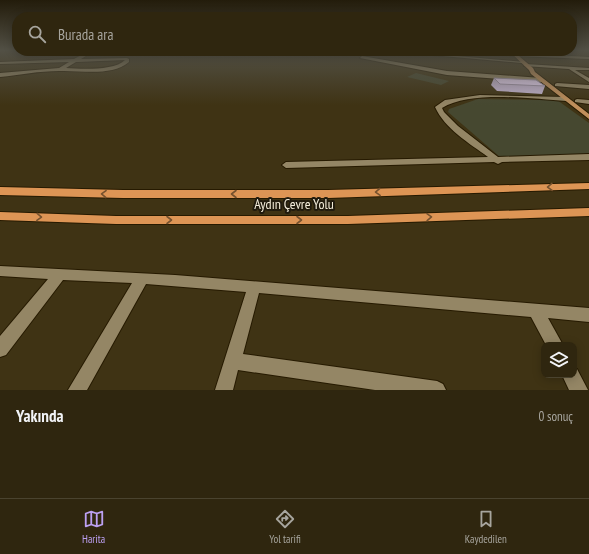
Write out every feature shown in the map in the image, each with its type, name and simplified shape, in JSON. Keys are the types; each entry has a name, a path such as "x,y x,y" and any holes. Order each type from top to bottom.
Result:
{"highway":[{"name":"Aydın Çevre Yolu","path":"0,191 123,194 328,194 589,186"},
{"name":"Aydın Çevre Yolu","path":"0,216 116,220 340,220 589,212"}],"main road":[{"path":"528,68 589,117"},
{"path":"531,68 542,74 589,109"},
{"path":"566,99 577,101"}],"street":[{"path":"0,75 60,69 73,70 95,68"},
{"path":"422,68 447,73 541,80"},
{"path":"569,68 589,80"},
{"path":"573,68 589,69"},
{"path":"557,86 589,88"},
{"path":"498,161 450,123 440,112 438,107 441,104 458,99 484,96 566,99"},
{"path":"577,101 589,102"},
{"path":"286,165 498,161 589,157"},
{"path":"0,271 142,278 589,315"},
{"path":"0,349 60,274"},
{"path":"77,390 142,278"},
{"path":"224,390 254,287"},
{"path":"536,311 553,342"},
{"path":"232,361 437,390"},
{"path":"573,378 579,390"}],"green space":[{"path":"416,73 449,81 441,85 407,77"},
{"path":"478,99 557,100 589,123 589,154 500,157 448,112 449,109"}],"building":[{"path":"494,78 536,80 545,86 500,84"}]}
